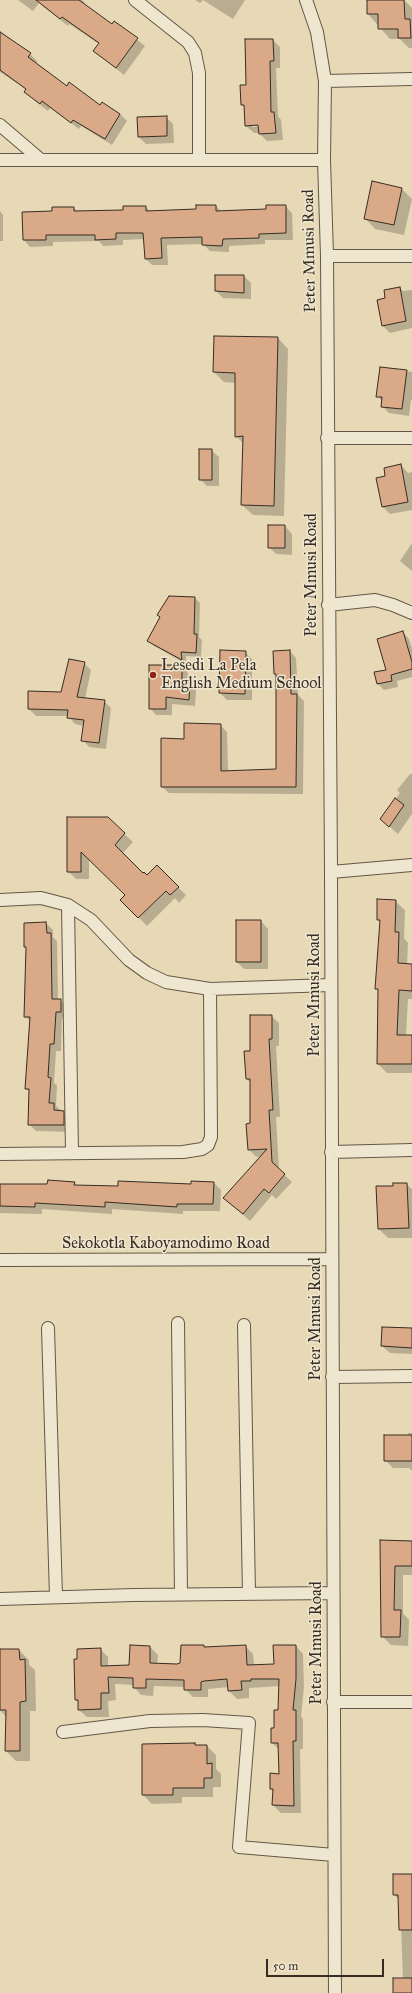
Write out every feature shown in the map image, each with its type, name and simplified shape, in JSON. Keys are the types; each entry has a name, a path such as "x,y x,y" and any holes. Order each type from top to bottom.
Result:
{"street":[{"path":"135,0 188,42 195,54 199,72 198,160"},
{"name":"Peter Mmusi Road","path":"306,0 317,32 325,81 324,160 327,256 328,605 331,872 331,1259 335,1993"},
{"path":"325,81 412,79"},
{"path":"0,125 41,160"},
{"path":"0,160 324,160"},
{"path":"327,256 412,256"},
{"path":"327,438 412,438"},
{"path":"328,605 374,600 393,605 412,613"},
{"path":"331,872 412,865"},
{"path":"0,900 41,898 68,905 91,920 129,960 147,973 166,982 210,989 331,985"},
{"path":"68,905 72,1152"},
{"path":"0,1154 72,1152 183,1152 202,1149 208,1145 211,1137 210,989"},
{"path":"331,1152 412,1150"},
{"name":"Sekokotla Kaboyamodimo Road","path":"0,1260 331,1259"},
{"path":"178,1323 181,1594"},
{"path":"244,1325 249,1594"},
{"path":"48,1328 56,1597"},
{"path":"332,1377 412,1376"},
{"path":"0,1599 181,1594 333,1593"},
{"path":"333,1702 412,1702"},
{"path":"63,1732 150,1721 203,1720 249,1723 239,1847 334,1855"}],"building":[{"path":"36,0 79,0 112,24 114,21 138,38 116,68 93,51 99,43 62,17 60,19"},
{"path":"367,0 404,0 405,19 410,19 411,38 398,38 398,29 378,29 378,14 367,14"},
{"path":"0,32 31,53 28,57 67,86 69,82 100,105 102,102 120,114 105,139 73,120 71,123 42,101 40,104 24,92 26,89 0,70"},
{"path":"245,39 273,39 274,61 270,61 271,112 274,112 276,133 259,134 258,125 245,126 244,105 241,105 240,85 246,85"},
{"path":"167,116 167,136 138,137 137,117"},
{"path":"372,181 402,188 394,225 364,219"},
{"path":"196,205 216,205 216,211 266,209 266,205 286,205 286,233 259,234 259,238 223,239 222,246 202,245 202,237 161,238 162,258 145,259 143,233 116,233 116,239 95,240 95,235 46,235 46,240 23,240 22,212 52,211 52,207 74,207 74,211 123,210 123,206 146,206 146,211 196,209"},
{"path":"215,275 244,275 244,293 215,291"},
{"path":"400,287 406,321 382,326 377,300 385,298 384,290"},
{"path":"214,336 278,337 274,506 241,505 243,436 235,437 235,373 213,372"},
{"path":"380,367 407,370 402,409 381,407 382,397 376,397"},
{"path":"199,449 212,449 212,480 199,480"},
{"path":"401,464 408,502 382,507 376,478 385,476 384,468"},
{"path":"268,525 285,525 285,548 268,548"},
{"path":"169,596 195,597 194,634 197,634 196,653 181,652 182,660 147,641 160,617 157,615"},
{"path":"403,631 412,662 412,669 391,675 392,681 377,684 374,672 386,670 377,639"},
{"path":"220,650 246,651 245,694 219,693"},
{"path":"290,650 291,694 297,694 296,787 161,787 161,738 184,739 184,723 221,724 221,771 276,769 276,674 274,674 273,651"},
{"path":"69,659 85,662 77,697 105,700 99,743 81,741 84,720 67,718 68,710 28,709 28,691 61,692"},
{"path":"149,665 182,665 182,682 190,683 189,700 166,697 166,709 149,709"},
{"path":"395,798 404,805 389,827 380,819"},
{"path":"67,817 108,817 125,833 115,845 143,873 144,872 147,875 157,865 179,887 170,895 166,891 138,918 120,900 125,895 81,852 81,872 67,872"},
{"path":"377,899 396,900 395,932 399,932 398,963 412,964 412,991 399,990 397,1035 412,1035 412,1064 377,1064 378,989 375,989 380,920 377,920"},
{"path":"236,920 261,920 261,962 236,962"},
{"path":"46,922 47,933 51,933 52,999 61,999 61,1012 56,1012 54,1044 50,1044 48,1077 51,1078 49,1103 54,1103 54,1110 64,1111 64,1125 28,1125 29,1089 25,1089 30,1017 24,1017 26,947 24,947 24,923"},
{"path":"250,1015 272,1015 272,1039 269,1039 273,1110 269,1110 272,1162 285,1174 269,1193 264,1189 243,1214 223,1198 267,1149 248,1150 246,1124 250,1123 250,1079 246,1079 244,1051 250,1051"},
{"path":"48,1180 75,1182 74,1185 118,1186 118,1181 191,1184 191,1181 214,1182 213,1204 177,1204 177,1207 105,1202 105,1207 35,1203 35,1207 0,1206 0,1184 47,1184"},
{"path":"393,1183 407,1183 409,1228 378,1229 376,1186 393,1186"},
{"path":"382,1327 412,1328 412,1348 381,1346"},
{"path":"384,1435 412,1435 412,1461 384,1461"},
{"path":"380,1540 412,1541 412,1566 395,1566 394,1610 401,1610 400,1637 381,1637"},
{"path":"130,1645 150,1646 150,1663 177,1664 180,1663 181,1645 204,1645 204,1647 246,1645 247,1665 274,1664 273,1645 296,1645 296,1679 293,1710 296,1710 296,1741 293,1741 294,1806 272,1805 273,1789 270,1789 270,1773 279,1774 278,1743 271,1743 271,1728 274,1728 274,1710 278,1710 279,1679 251,1679 251,1681 241,1681 242,1690 228,1691 227,1679 201,1682 201,1690 184,1690 184,1680 146,1679 146,1688 133,1688 133,1678 108,1677 109,1693 101,1693 101,1709 78,1710 78,1700 75,1700 74,1659 77,1659 77,1649 101,1648 101,1666 129,1665"},
{"path":"0,1649 19,1649 20,1660 25,1659 26,1701 20,1702 20,1751 5,1751 6,1710 0,1710"},
{"path":"195,1743 195,1745 207,1745 207,1764 212,1763 212,1778 204,1778 204,1788 173,1788 173,1795 142,1795 142,1744"},
{"path":"393,1874 412,1874 412,1930 399,1930 398,1895 393,1895"},
{"path":"393,1978 412,1978 412,1993 393,1993"}],"place":[{"name":"Lesedi La Pela English Medium School","path":"153,675"}]}
